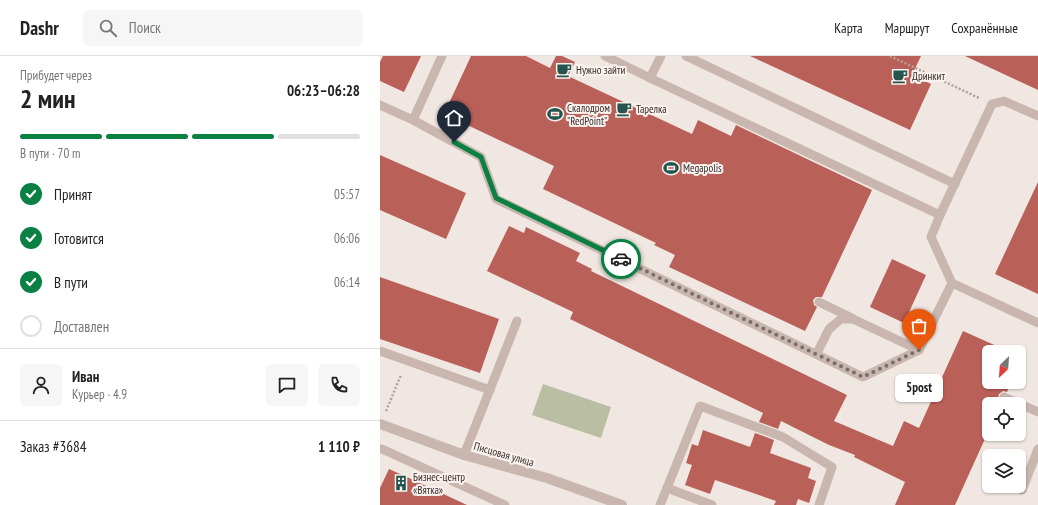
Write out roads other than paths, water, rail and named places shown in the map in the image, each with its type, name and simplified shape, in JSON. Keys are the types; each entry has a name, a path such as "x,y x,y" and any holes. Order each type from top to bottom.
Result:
{"street":[{"name":"Писцовая улица","path":"380,424 464,455 547,478 618,504"}],"lane":[{"path":"413,120 442,56"},
{"path":"605,56 623,60 650,78 940,215"},
{"path":"650,78 661,56"},
{"path":"686,56 955,184"},
{"path":"1038,116 1004,101 992,104 940,215 931,238 952,283 1038,324"},
{"path":"380,105 413,120 481,157 496,198 863,377 919,350 952,283"},
{"path":"819,302 919,350"},
{"path":"818,351 829,329 841,319 853,319"},
{"path":"464,455 517,321"},
{"path":"380,351 490,390"},
{"path":"660,505 700,406 783,437 832,467 819,505"},
{"path":"1026,407 1038,412"},
{"path":"380,449 382,448 505,505"},
{"path":"1026,480 1038,449"},
{"path":"667,488 712,505"}],"place":[{"name":"Нужно зайти","path":"564,70"},
{"name":"Дринкит","path":"900,76"},
{"name":"Тарелка","path":"624,109"},
{"name":"Скалодром \"RedPoint\"","path":"555,114"},
{"name":"Megapolis","path":"671,168"},
{"name":"5post","path":"919,350"},
{"name":"Бизнес-центр «Вятка»","path":"401,483"}]}
